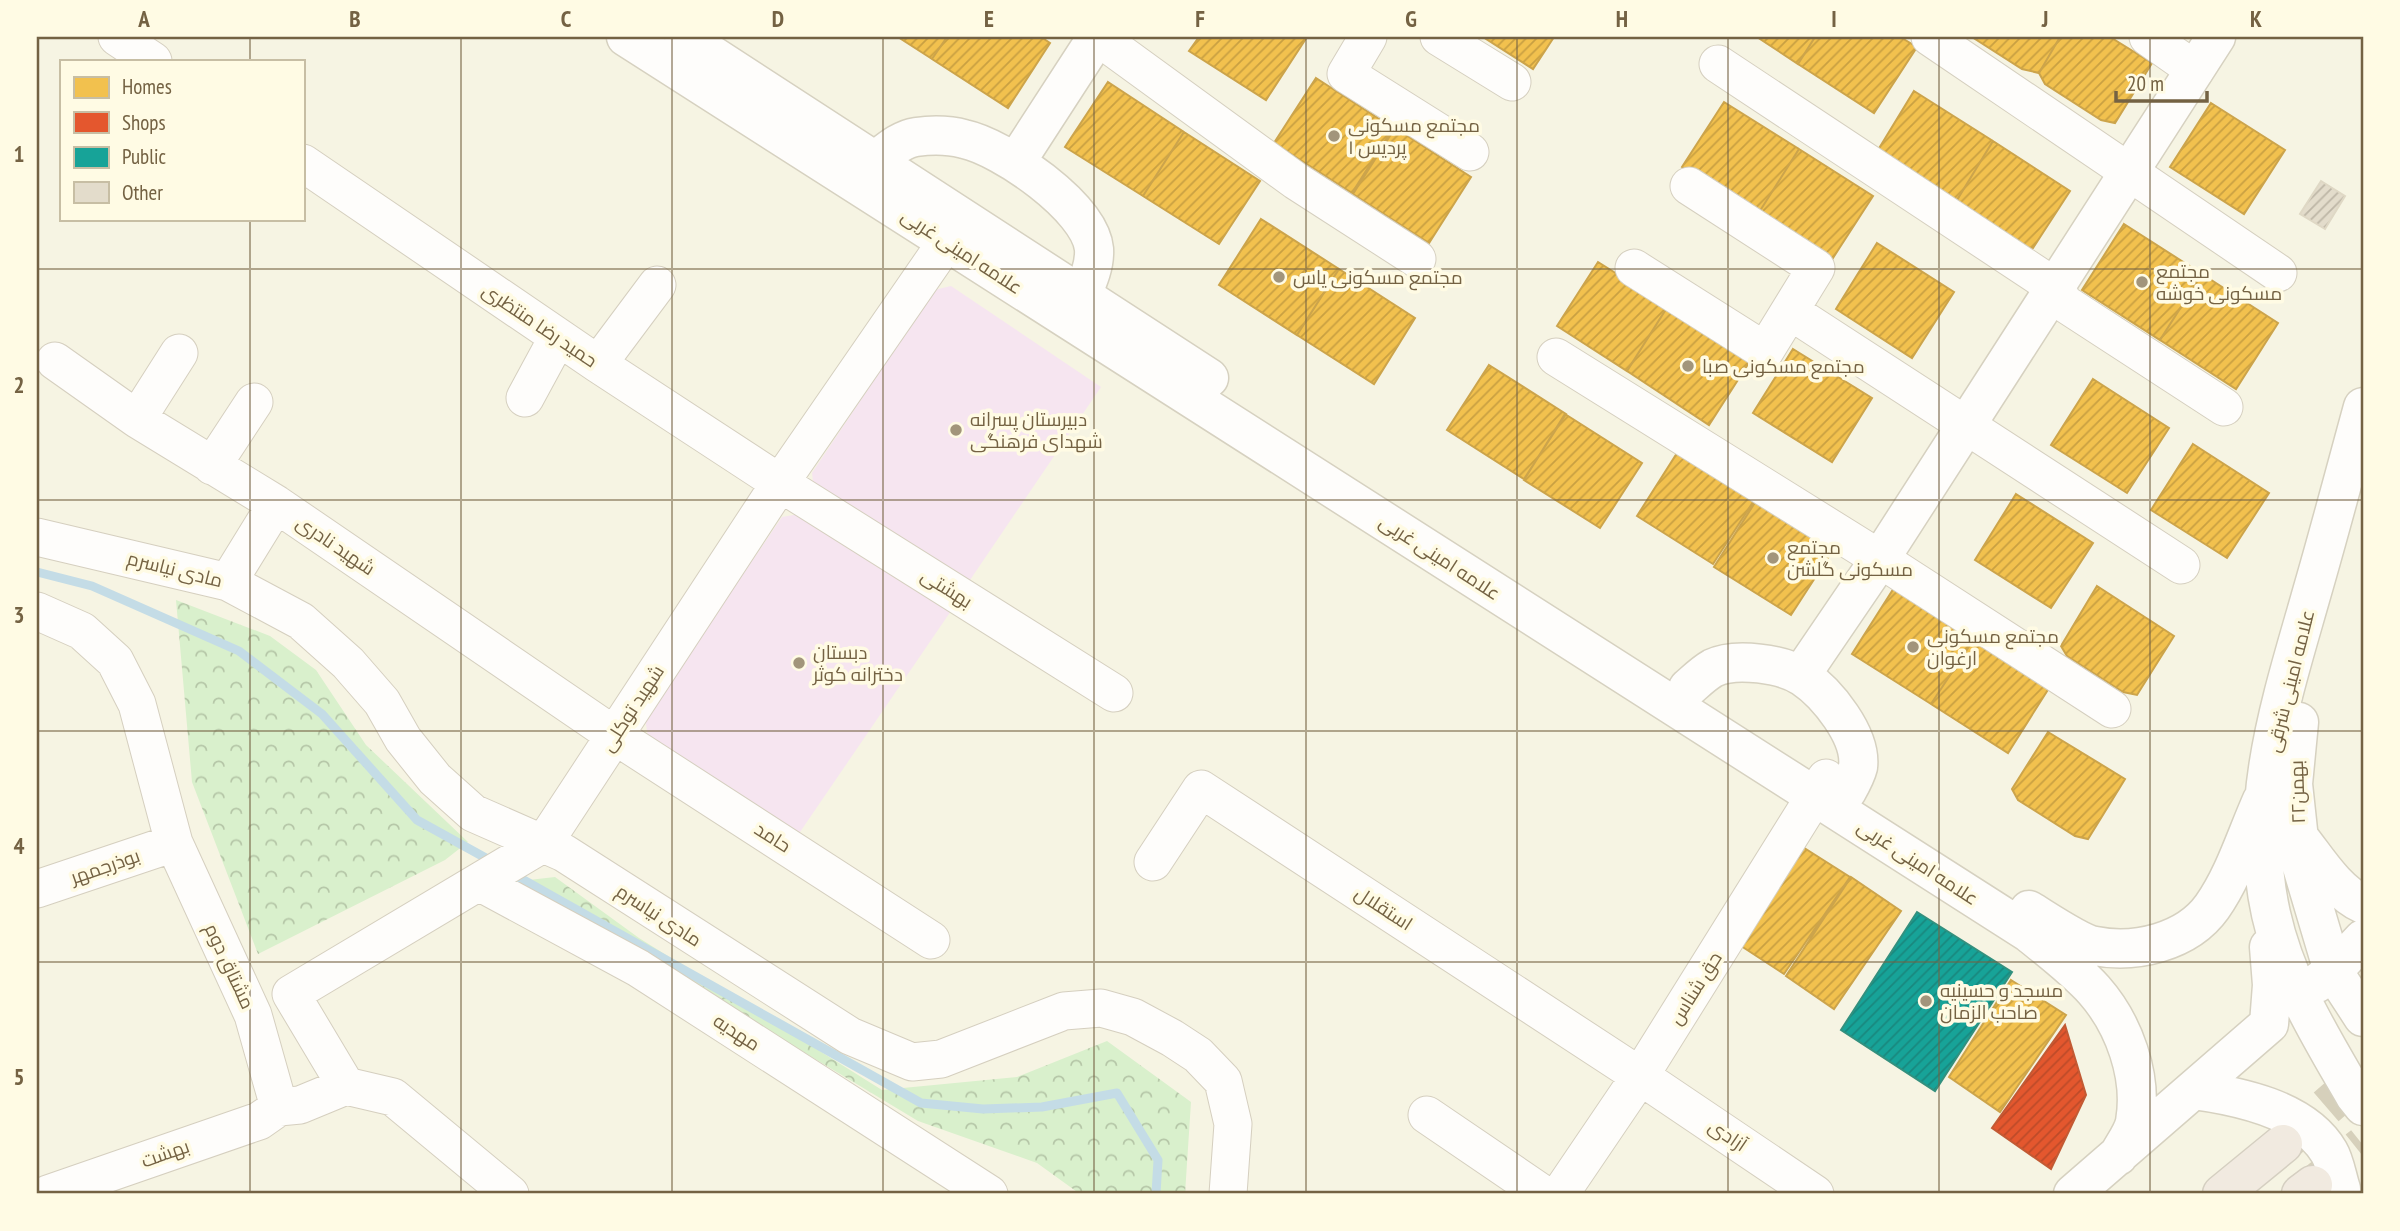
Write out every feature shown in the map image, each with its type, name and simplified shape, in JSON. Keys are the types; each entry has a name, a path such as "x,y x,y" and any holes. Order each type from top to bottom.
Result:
{"highway":[{"path":"2222,1194 2283,1144"}],"main road":[{"name":"علامه امینی غربی","path":"626,37 947,241 1829,788 2092,946 2136,947 2186,932 2197,924 2220,895 2262,800"},
{"name":"علامه امینی غربی","path":"684,37 1688,688 2029,933 2094,990 2120,1030 2134,1076 2135,1124 2118,1156"},
{"path":"1016,162 1097,37"},
{"path":"1801,676 1881,559 2216,37"},
{"path":"875,161 913,137 937,136 964,139 990,148 1016,162 1060,197 1083,221 1094,247 1093,264 1082,295"},
{"path":"2319,569 2363,407"},
{"name":"علامه امینی شرقی","path":"2319,569 2278,710 2262,800 2262,859 2271,915 2298,998 2363,1106"},
{"name":"۲۲بهمن","path":"2319,569 2300,713 2294,784 2302,867 2333,971"},
{"path":"1688,688 1716,667 1735,663 1761,663 1801,676 1822,692 1844,721 1853,739 1858,765 1829,788"},
{"path":"2299,838 2343,890 2352,899 2363,904"},
{"path":"2266,882 2272,985 2269,1024"},
{"path":"2073,1194 2298,998 2333,971 2363,939"},
{"path":"2333,971 2363,1017"},
{"path":"2193,1090 2232,1095 2268,1107 2303,1124 2329,1152 2341,1189 2318,1191"}],"street":[{"path":"117,37 152,60"},
{"path":"1097,37 1296,181 1416,259"},
{"path":"1367,37 1346,74 1471,152"},
{"path":"1439,37 1511,82"},
{"path":"1930,37 2278,273"},
{"path":"2148,37 2195,70"},
{"path":"1718,64 2055,287 2064,303 2224,407"},
{"name":"حمید رضا منتظری","path":"304,164 598,364 780,483"},
{"path":"1634,268 1765,351 1816,268 1689,186"},
{"name":"شهید توکلی","path":"346,1086 291,994 544,843 780,483 947,241"},
{"path":"598,364 657,285"},
{"path":"1790,311 2182,565"},
{"path":"525,398 558,337"},
{"path":"136,419 180,353"},
{"path":"1556,357 1881,559 2112,709"},
{"name":"شهید نادری","path":"55,361 136,419 276,504 614,735"},
{"path":"212,467 254,402"},
{"name":"بهشتی","path":"780,483 1114,693"},
{"path":"228,582 276,504"},
{"name":"مادی نیاسرم","path":"37,537 228,582 301,621 348,663 382,702 403,739 435,779 473,813 544,843 582,864 677,928 850,1036 912,1062 941,1059 1064,1012 1101,1008 1133,1017 1198,1055 1223,1081 1233,1124 1228,1194"},
{"name":"مشتاق دوم","path":"37,611 82,631 115,662 137,704 174,843 253,1015 279,1107"},
{"name":"حامد","path":"614,735 931,940"},
{"name":"حق شناس","path":"1560,1194 1829,788"},
{"name":"استقلال","path":"1153,862 1201,789 1640,1076"},
{"name":"بوذرجمهر","path":"37,889 174,843"},
{"name":"مهدیه","path":"479,881 638,968 989,1194"},
{"name":"آزادی","path":"1640,1076 1815,1194"},
{"path":"279,1107 300,1105 346,1086 393,1097 510,1194"},
{"name":"بهشت","path":"48,1194 259,1121 279,1107"},
{"path":"1427,1115 1543,1194"}],"shaded area":[{"name":"دبیرستان پسرانه شهدای فرهنگی","path":"951,286 1101,387 968,583 813,482 812,473 934,290"},
{"name":"دبستان دخترانه کوثر","path":"805,513 953,608 798,835 648,737 645,718 782,517"}],"green space":[{"path":"176,600 270,636 316,670 366,745 468,842 445,860 258,954 192,782"},
{"path":"555,877 639,938 882,1090 1017,1077 1107,1041 1191,1102 1185,1194 1080,1194 1037,1163 918,1121 520,881"}],"building: Homes":[{"path":"898,37 947,37 932,59"},
{"path":"947,37 1041,37 1050,43 1008,108 932,59"},
{"path":"1199,37 1307,37 1266,100 1189,51"},
{"path":"1483,37 1554,37 1533,69"},
{"path":"1757,37 1815,37 1798,64"},
{"path":"1815,37 1900,37 1917,47 1874,113 1798,64"},
{"path":"1972,37 2060,37 2039,73 2022,69"},
{"path":"2060,37 2110,37 2152,63 2115,123 2101,120 2045,84 2039,73"},
{"name":"مجتمع مسکونی پردیس ۱","path":"1316,78 1393,128 1352,193 1274,143"},
{"path":"1108,82 1184,132 1143,196 1065,147"},
{"path":"1914,91 1993,141 1957,200 1941,196 1878,150"},
{"path":"1724,102 1799,149 1758,214 1682,167"},
{"path":"2211,103 2285,150 2244,214 2170,167"},
{"path":"1395,128 1471,177 1429,243 1353,194"},
{"path":"1184,132 1260,181 1219,244 1143,196"},
{"path":"1993,141 2070,191 2033,248 2020,247 1964,211 1957,200"},
{"path":"1799,149 1873,196 1831,261 1758,214"},
{"name":"مجتمع مسکونی یاس","path":"1261,219 1339,269 1297,335 1219,285"},
{"name":"مجتمع مسکونی خوشه","path":"2124,224 2202,274 2160,340 2082,290"},
{"path":"1877,243 1954,292 1912,358 1836,309"},
{"path":"1598,262 1668,306 1627,371 1557,326"},
{"path":"1339,269 1415,318 1374,384 1297,335"},
{"path":"2202,274 2278,323 2236,389 2160,340"},
{"name":"مجتمع مسکونی صبا","path":"1668,306 1750,361 1709,425 1627,371"},
{"path":"1793,349 1872,398 1832,462 1753,413"},
{"path":"1489,365 1566,414 1524,479 1447,430"},
{"path":"2093,379 2169,428 2127,493 2051,445"},
{"path":"1565,414 1642,463 1600,528 1524,480"},
{"path":"2193,444 2269,493 2227,558 2151,510"},
{"name":"مجتمع مسکونی گلشن","path":"1679,450 1755,499 1713,564 1637,516"},
{"path":"2016,494 2093,543 2051,608 1975,560"},
{"name":"مجتمع مسکونی گلشن","path":"1756,501 1833,550 1791,615 1714,567"},
{"path":"2097,586 2174,636 2137,695 2123,692 2067,656 2061,646"},
{"name":"مجتمع مسکونی ارغوان","path":"1894,588 1974,639 1931,704 1852,654"},
{"path":"1974,639 2049,688 2008,753 1931,704"},
{"path":"2048,732 2125,779 2088,839 2075,836 2018,800 2012,789"},
{"path":"1798,844 1850,877 1784,974 1735,942"},
{"path":"1851,877 1901,911 1834,1009 1786,976"},
{"path":"2011,980 2066,1015 2000,1112 1949,1077"}],"building: Shops":[{"path":"2065,1025 2086,1095 2051,1169 1992,1128"}],"building: Public":[{"name":"مسجد و حسینیه صاحب الزمان","path":"1917,912 2012,972 1935,1091 1841,1030"}],"building: Other":[{"path":"2321,181 2345,196 2325,229 2300,214"}],"waterway":[{"path":"37,572 92,586 239,651 322,714 417,820 493,862"},
{"path":"511,873 921,1103 983,1109 1042,1107 1117,1093 1158,1160 1156,1194"}],"tunnel":[{"path":"2283,1144 2363,1075"},
{"path":"2313,1185 2363,1145"}],"place":[{"name":"مجتمع مسکونی پردیس ۱","path":"1334,136"},
{"name":"مجتمع مسکونی یاس","path":"1279,277"},
{"name":"مجتمع مسکونی خوشه","path":"2142,282"},
{"name":"مجتمع مسکونی صبا","path":"1688,366"},
{"name":"دبیرستان پسرانه شهدای فرهنگی","path":"956,430"},
{"name":"مجتمع مسکونی گلشن","path":"1773,558"},
{"name":"مجتمع مسکونی ارغوان","path":"1913,647"},
{"name":"دبستان دخترانه کوثر","path":"799,663"},
{"name":"مسجد و حسینیه صاحب الزمان","path":"1926,1001"}]}
